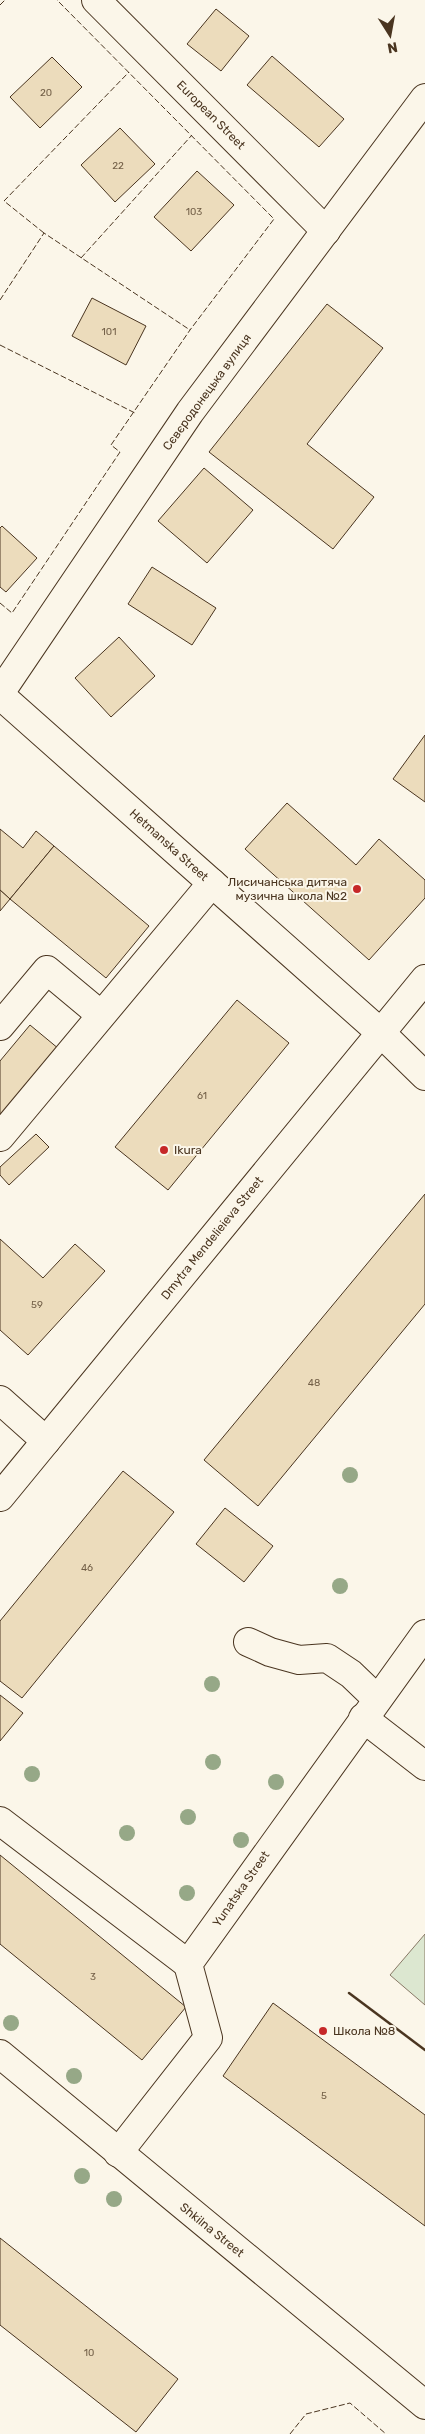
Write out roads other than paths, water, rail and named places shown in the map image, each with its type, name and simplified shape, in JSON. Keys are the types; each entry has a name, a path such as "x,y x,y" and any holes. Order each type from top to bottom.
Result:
{"street":[{"name":"European Street","path":"96,0 326,230"},
{"name":"Сєвєродонецька вулиця","path":"0,694 190,412 425,98"},
{"name":"Hetmanska Street","path":"0,694 381,1033 425,1076"},
{"path":"0,1137 212,883"},
{"path":"0,1026 47,970 102,1016"},
{"name":"Dmytra Mendelieieva Street","path":"0,1497 425,979"},
{"path":"0,1400 46,1442"},
{"name":"Yunatska Street","path":"188,1964 425,1634"},
{"path":"248,1642 270,1652 299,1660 327,1658 351,1674 370,1709 425,1766"},
{"path":"0,1821 188,1964 208,2038 118,2153"},
{"name":"Shkilna Street","path":"0,2054 425,2404"}],"place":[{"name":"Лисичанська дитяча музична школа №2","path":"357,889"},
{"name":"Ikura","path":"164,1150"},
{"name":"Школа №8","path":"323,2031"}]}
